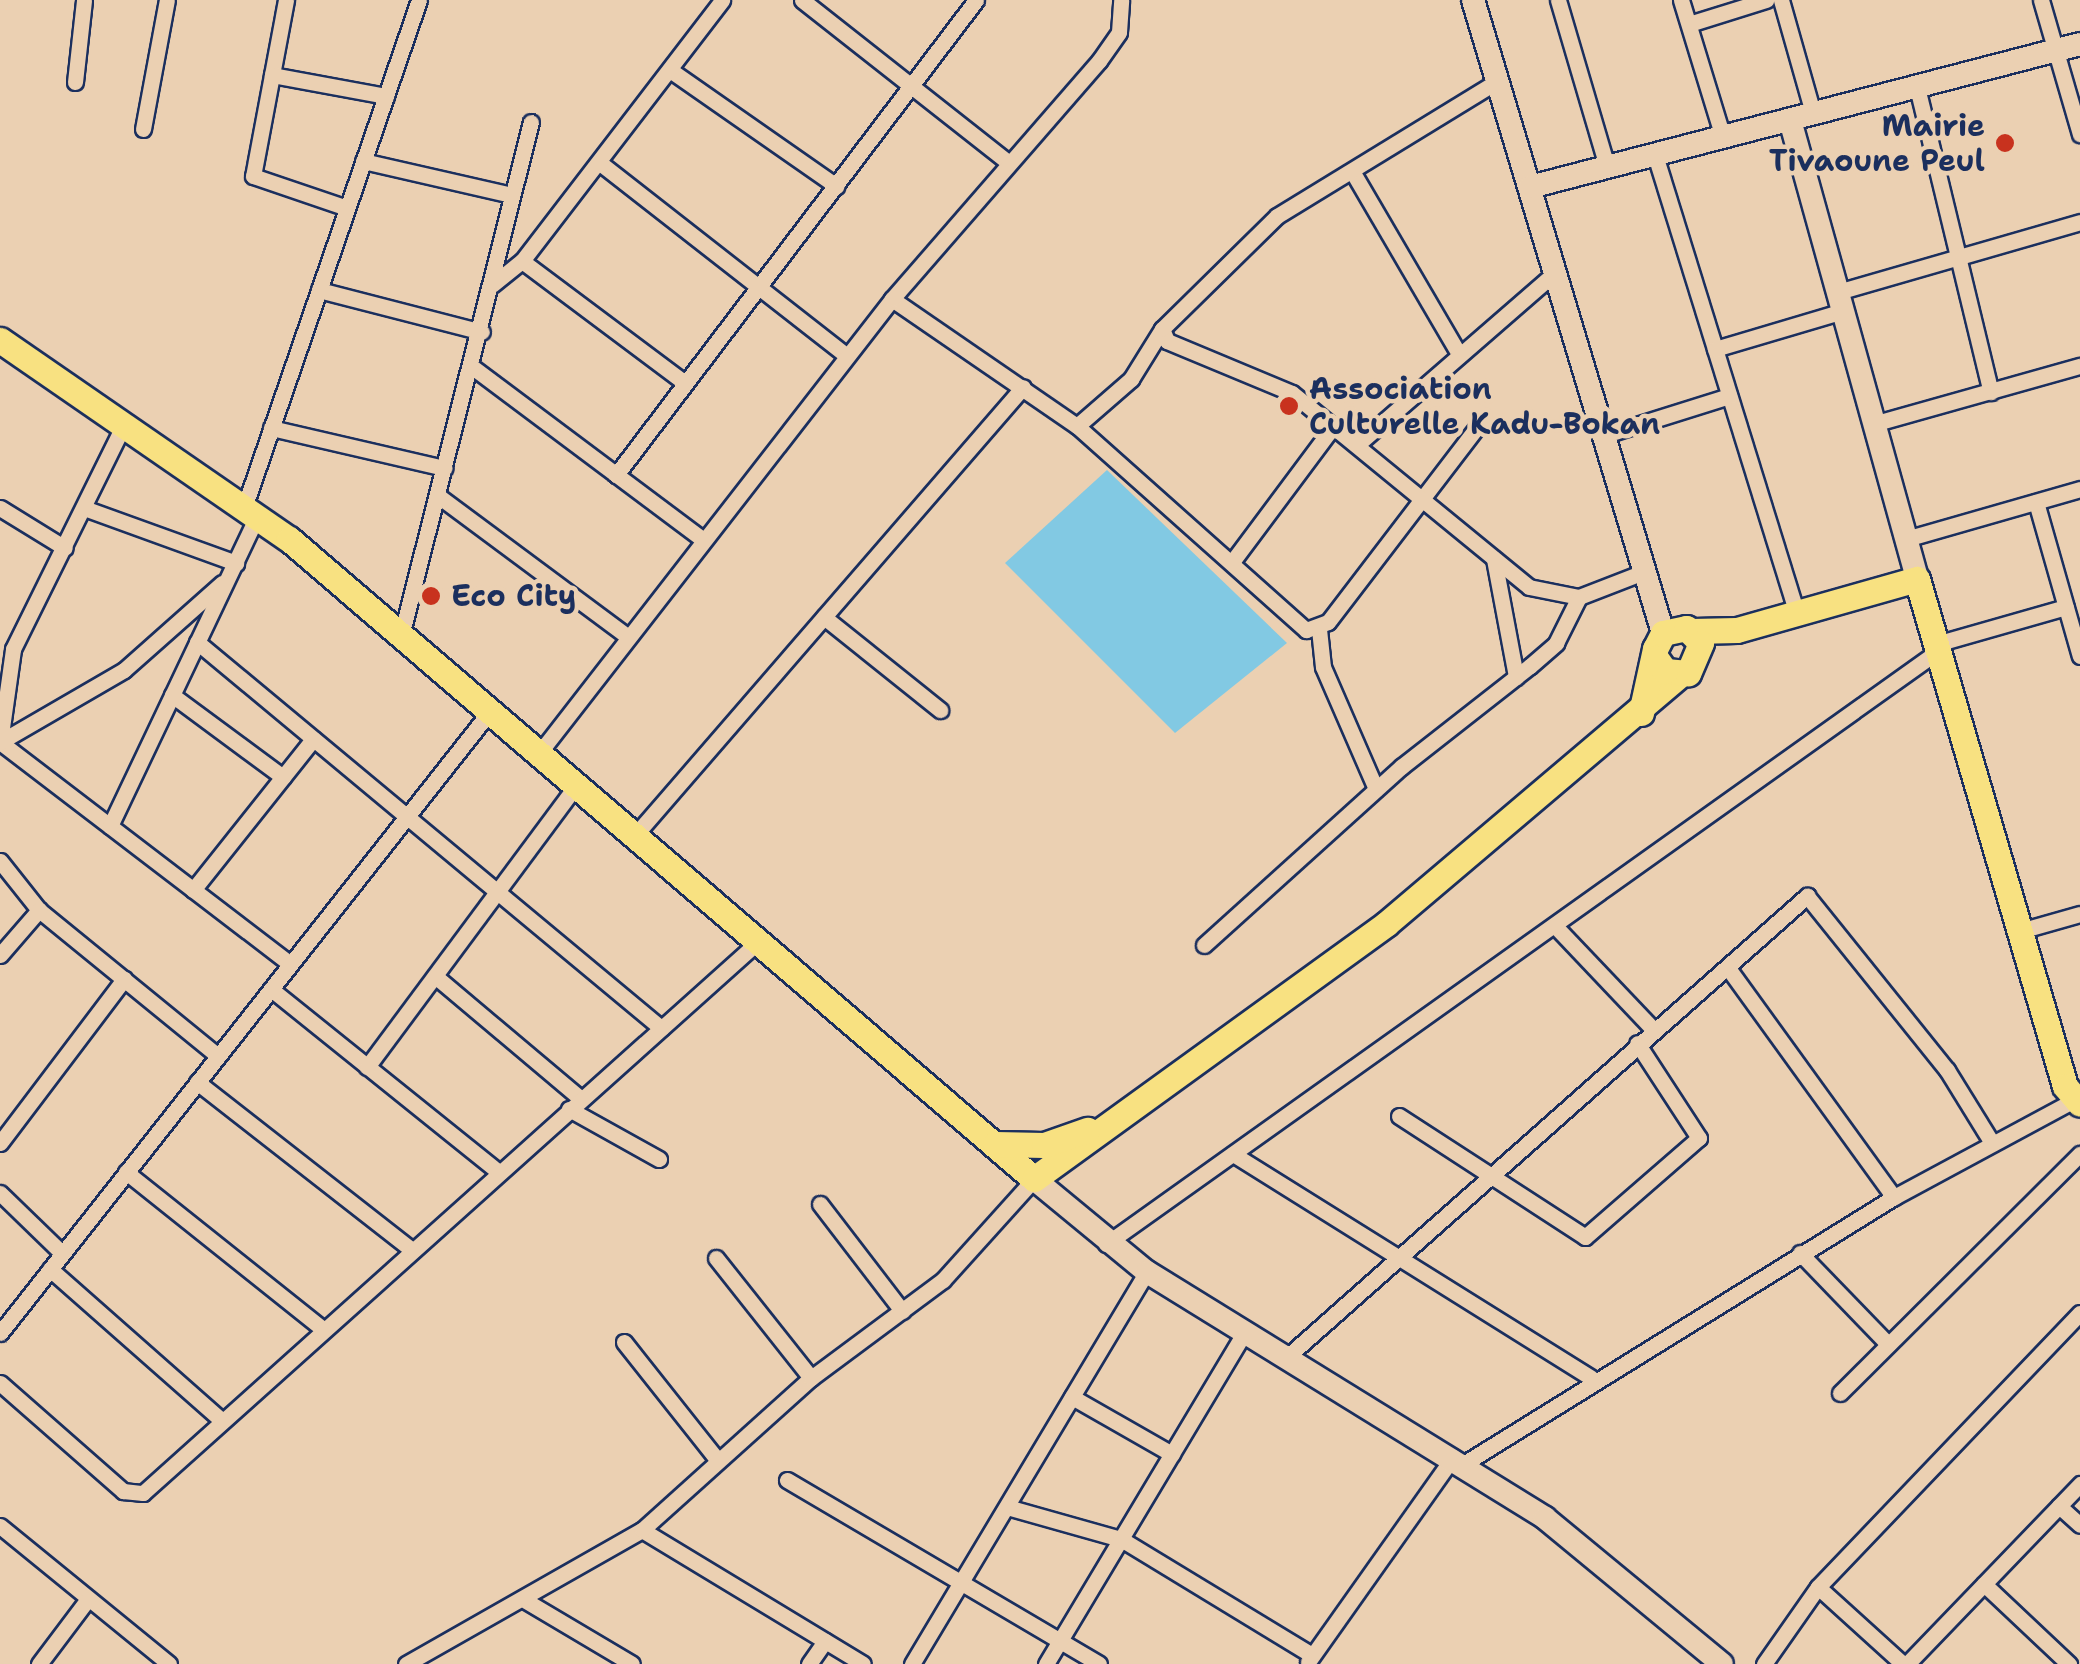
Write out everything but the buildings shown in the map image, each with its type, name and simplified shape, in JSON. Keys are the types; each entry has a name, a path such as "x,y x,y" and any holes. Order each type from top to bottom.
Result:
{"main road":[{"path":"0,340 251,510 761,938 1034,1179 1101,1125 1386,924 1736,630"},
{"path":"1641,713 1663,633 1736,630 1917,579 2020,931 2077,1102"},
{"path":"1692,631 1701,657"},
{"path":"1656,658 1681,674"},
{"path":"995,1144 1044,1145 1101,1125"}],"street":[{"path":"75,82 84,0"},
{"path":"142,129 167,0"},
{"path":"286,0 252,176 346,208"},
{"path":"110,826 232,570 271,428 419,0"},
{"path":"492,285 522,261 722,0"},
{"path":"802,0 1005,160"},
{"path":"616,475 976,0"},
{"path":"540,752 701,538 846,355 1005,160 1099,61 1119,32 1121,0"},
{"path":"1473,0 1608,434 1663,633"},
{"path":"1558,0 1607,167"},
{"path":"1681,0 1723,136"},
{"path":"1689,24 1766,0"},
{"path":"1781,0 1840,302 1917,579"},
{"path":"2042,0 2080,134"},
{"path":"1530,187 2080,44"},
{"path":"670,70 836,186"},
{"path":"272,75 386,96"},
{"path":"1077,426 1131,379 1162,330 1277,216 1498,80"},
{"path":"1917,87 1991,392"},
{"path":"402,636 482,332 511,194 531,122"},
{"path":"1654,155 1797,613"},
{"path":"363,161 511,194"},
{"path":"600,163 756,290 846,355"},
{"path":"1352,171 1456,349"},
{"path":"1715,349 1961,257 2080,222"},
{"path":"522,261 684,383"},
{"path":"1359,443 1456,349 1557,271"},
{"path":"318,290 482,332"},
{"path":"892,299 1077,426 1178,520 1235,558 1291,625 1320,629"},
{"path":"1162,330 1168,340 1292,393 1359,443 1529,587 1578,597 1646,571"},
{"path":"471,366 701,538"},
{"path":"1873,424 2080,366"},
{"path":"636,834 1023,388"},
{"path":"1608,434 1730,396"},
{"path":"0,742 6,644 65,548 125,422"},
{"path":"1235,558 1334,424"},
{"path":"271,428 444,468"},
{"path":"1376,790 1323,667 1320,629 1476,430"},
{"path":"1906,539 2080,489"},
{"path":"437,495 627,636"},
{"path":"2036,502 2080,656"},
{"path":"0,508 65,548"},
{"path":"84,508 232,570"},
{"path":"1494,559 1516,677"},
{"path":"0,742 124,670 232,570"},
{"path":"1204,944 1376,790 1556,643 1578,597"},
{"path":"1106,1244 1556,928 1937,648 2066,607"},
{"path":"824,617 940,710"},
{"path":"197,642 661,1028"},
{"path":"172,695 283,777"},
{"path":"0,1333 490,710"},
{"path":"193,890 313,739"},
{"path":"0,742 290,964"},
{"path":"367,1067 578,784"},
{"path":"0,861 39,910 218,1056"},
{"path":"1288,1356 1801,900 1814,900 1947,1070 1992,1143"},
{"path":"0,956 39,910"},
{"path":"2020,931 2080,914"},
{"path":"1556,928 1652,1029"},
{"path":"0,1383 132,1493 221,1420 761,938"},
{"path":"1728,968 1894,1197"},
{"path":"434,976 575,1104 659,1159"},
{"path":"0,1144 124,980"},
{"path":"271,989 498,1172"},
{"path":"1399,1116 1580,1238 1694,1144 1697,1130 1637,1043"},
{"path":"197,1082 412,1250"},
{"path":"1007,1508 1121,1539 1310,1660 1459,1460 1894,1197 2077,1102"},
{"path":"1233,1154 1592,1378"},
{"path":"1840,1393 2080,1154"},
{"path":"126,1172 323,1328"},
{"path":"407,1664 526,1601 642,1530 716,1458 811,1378 943,1280 1034,1179 1106,1244 1147,1272 1459,1460 1629,1579 1722,1664"},
{"path":"0,1193 62,1253"},
{"path":"820,1204 902,1311"},
{"path":"1800,1254 1888,1344"},
{"path":"716,1258 811,1378"},
{"path":"50,1269 221,1420"},
{"path":"912,1664 1147,1272"},
{"path":"1764,1664 1818,1587 2080,1313"},
{"path":"1046,1664 1245,1331"},
{"path":"624,1342 716,1458"},
{"path":"1072,1397 1172,1454"},
{"path":"786,1480 1099,1664"},
{"path":"1818,1587 1905,1664 2080,1484"},
{"path":"2059,1506 2080,1525"},
{"path":"0,1526 169,1664"},
{"path":"642,1530 863,1664"},
{"path":"1984,1584 2070,1664"},
{"path":"39,1664 88,1599"},
{"path":"526,1601 632,1664"},
{"path":"810,1664 825,1642"}],"water":[{"path":"1107,470 1287,643 1175,733 1005,563"}],"place":[{"name":"Mairie Tivaoune Peul","path":"2005,143"},
{"name":"Association Culturelle Kadu-Bokan","path":"1289,406"},
{"name":"Eco City","path":"431,596"}]}
